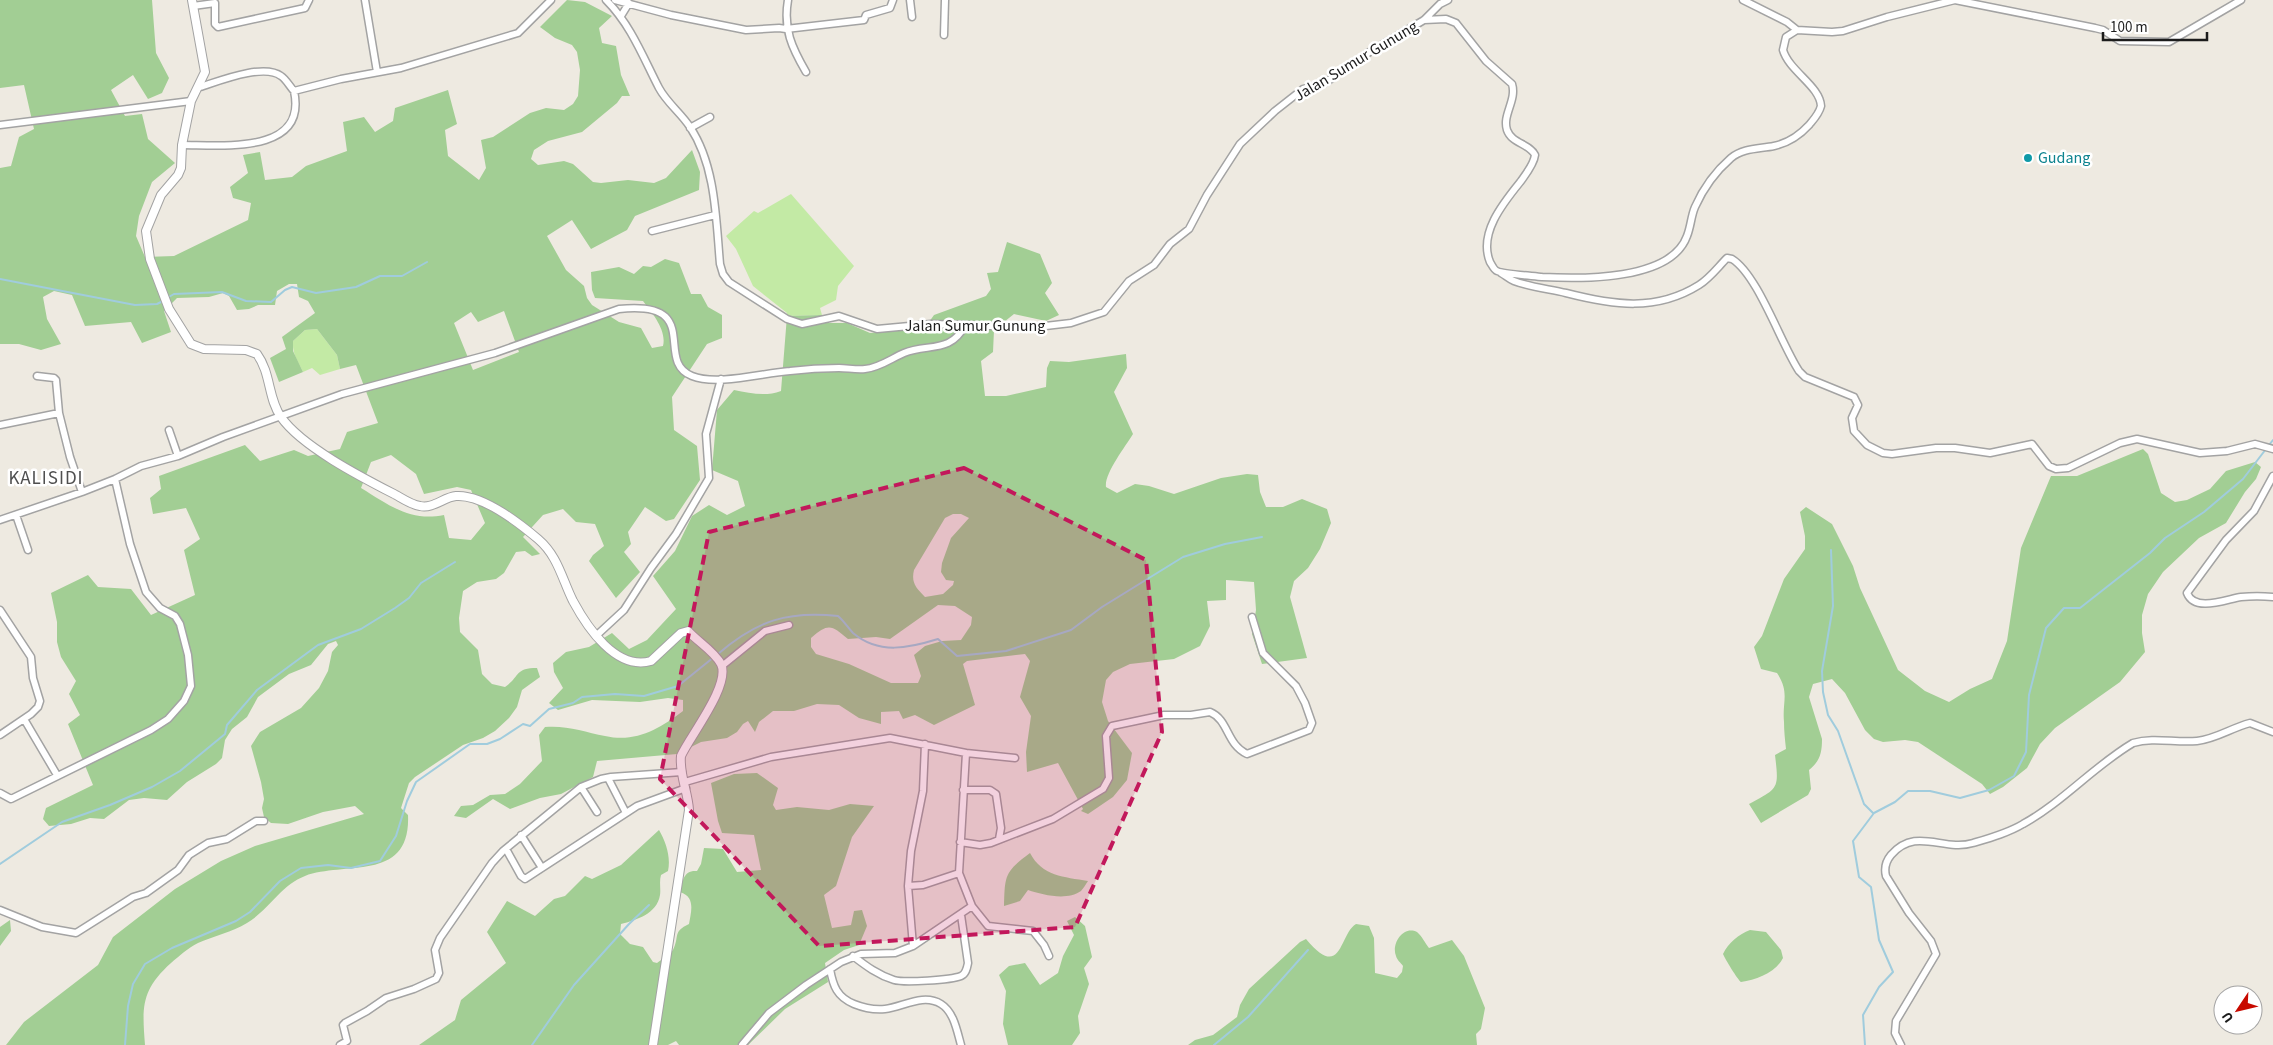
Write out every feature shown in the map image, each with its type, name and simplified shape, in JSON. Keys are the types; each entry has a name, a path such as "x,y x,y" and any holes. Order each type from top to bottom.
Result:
{"street":[{"path":"309,0 305,8 218,27 215,24 215,4 192,3 206,66 200,87 192,101 182,145 181,168 178,175 161,195 146,231 150,259 169,309 187,338 195,346 204,349 246,350 257,354 266,372 280,416 312,446 414,504 428,506 449,497 465,496 508,516 539,540 553,556 573,600 597,635 615,654 629,662 651,661 684,631 688,631 717,659 721,684 681,756 689,810 653,1045"},
{"path":"364,0 377,72"},
{"path":"294,91 401,68 518,33 551,0"},
{"name":"Jalan Sumur Gunung","path":"606,0 621,16 639,46 661,91 690,128 701,152 709,178 720,264 723,274 729,282 752,299 787,319 802,324 839,316 877,329 913,324 1037,328 1071,323 1104,312 1129,281 1154,266 1170,244 1189,229 1207,195 1240,144 1275,111 1303,89 1325,83 1368,53 1424,20 1440,4 1448,0"},
{"path":"615,0 656,12 746,30 786,29 864,20 866,15 890,8 893,0"},
{"path":"788,0 786,29 792,49 806,72"},
{"path":"910,0 912,17"},
{"path":"944,35 945,0"},
{"path":"1743,0 1787,22 1797,30 1843,31 1886,17 1955,0 2095,28 2103,30 2120,41 2159,44 2179,38 2241,0"},
{"path":"621,16 629,3"},
{"path":"1424,20 1446,19 1456,23 1486,61 1512,84 1513,94 1507,130 1512,138 1531,149 1535,155 1530,168 1502,207 1489,232 1488,256 1497,271 1516,282 1621,305 1638,304 1681,294 1699,284 1727,258 1735,260 1759,291 1799,372 1805,377 1854,397 1858,404 1852,418 1854,431 1867,445 1883,453 1892,454 1936,448 1955,448 1990,453 2032,444 2049,466 2062,469 2074,466 2120,443 2136,439 2200,453 2227,452 2254,444 2272,449"},
{"path":"1497,271 1552,277 1623,275 1645,269 1670,256 1683,244 1695,206 1708,184 1730,159 1740,152 1789,141 1805,129 1819,112 1820,102 1818,95 1790,64 1783,50 1786,37 1797,30"},
{"path":"182,145 258,142 282,134 290,127 294,115 294,91 282,76 270,71 232,76 200,87"},
{"path":"0,125 192,101"},
{"path":"690,128 710,117"},
{"path":"652,231 715,215"},
{"path":"0,520 115,480 141,466 178,456 223,437 342,394 495,353 605,313 631,308 662,312 672,327 678,365 686,374 701,379 721,379 789,371 838,368 866,369 917,348 939,348 960,336 965,325"},
{"path":"37,376 54,378 56,380 59,413 70,457 82,492"},
{"path":"597,635 624,610 650,568 676,534 709,478 706,434 721,379"},
{"path":"0,425 59,413"},
{"path":"169,430 178,456"},
{"path":"2273,476 2254,511 2226,540 2187,593 2189,598 2201,603 2242,597 2273,597"},
{"path":"0,793 12,799 151,730 168,719 184,702 191,686 188,655 180,624 175,616 160,608 146,592 130,544 115,480"},
{"path":"16,514 28,550"},
{"path":"0,610 31,657 33,678 40,705 24,719 0,735"},
{"path":"960,842 987,844 1053,819 1103,789 1109,778 1106,736 1112,726 1164,715 1191,715 1210,712 1222,720 1233,743 1247,754 1309,730 1312,723 1300,693 1263,653 1252,617"},
{"path":"717,659 765,631 789,625"},
{"path":"24,719 57,775"},
{"path":"1902,1045 1896,1033 1896,1021 1936,954 1931,941 1909,913 1886,876 1884,869 1887,860 1897,848 1905,843 1920,839 1947,845 1969,844 2022,825 2052,805 2125,748 2146,739 2196,741 2218,736 2250,723 2273,732"},
{"path":"506,849 523,879 644,802 686,785 771,757 855,742 890,738 966,753 1015,758"},
{"path":"913,946 908,886 911,851 923,791 925,744"},
{"path":"966,753 960,842 960,873 972,906 988,926 1033,931 1044,945 1049,956"},
{"path":"340,1045 347,1041 343,1025 345,1023 365,1013 386,998 414,989 436,979 439,973 435,950 440,938 492,863 521,836 582,788 608,778 682,772"},
{"path":"608,778 626,813"},
{"path":"582,788 597,812"},
{"path":"963,790 990,790 996,794 1001,828 999,838"},
{"path":"0,910 42,927 76,933 133,897 146,893 178,870 189,855 208,843 227,839 256,822 264,821"},
{"path":"521,836 542,868"},
{"path":"908,886 923,885 960,873"},
{"path":"742,1045 769,1013 830,969 853,956 895,953 913,946 972,906"},
{"path":"853,956 876,972 905,982 960,976 967,969 968,963 961,915"},
{"path":"830,969 832,983 838,994 862,1007 886,1009 919,1000 942,1005 950,1014 961,1045"}],"highlighted area":[{"path":"964,468 1146,560 1162,732 1075,927 819,946 660,779 709,532"}],"green space":[{"path":"0,0 152,0 156,53 169,78 162,93 148,99 133,75 111,90 125,116 142,114 148,139 175,163 152,182 139,216 136,236 145,257 174,256 248,220 251,203 233,198 230,187 248,173 243,155 260,152 265,180 292,177 306,166 347,151 343,122 364,117 375,132 393,121 395,108 448,90 457,124 445,130 448,156 479,180 486,168 481,140 493,137 530,113 546,108 564,110 573,104 578,96 580,70 577,52 572,45 555,38 540,27 567,0 585,2 612,16 599,28 602,43 616,46 621,75 630,96 622,96 617,103 582,132 548,141 534,150 531,159 538,165 564,161 573,164 593,182 628,180 654,183 666,178 692,150 700,172 699,190 635,216 627,230 591,249 572,220 547,236 566,270 584,286 587,298 592,305 619,322 641,328 652,348 663,346 663,334 658,322 643,301 595,298 592,290 591,272 619,267 634,274 643,266 651,267 665,259 679,263 691,294 701,294 708,307 722,315 722,338 707,344 672,397 674,430 697,446 700,480 674,519 666,521 645,507 628,532 631,544 624,552 640,572 616,598 589,561 604,546 595,524 576,522 563,509 543,515 523,537 540,554 532,556 525,551 516,552 504,573 496,579 477,582 463,591 459,618 460,632 478,650 482,674 492,684 505,687 521,671 530,668 537,668 540,677 522,690 517,707 509,718 495,731 483,738 463,745 409,783 401,808 408,815 406,837 399,851 387,860 373,865 305,876 289,885 255,918 235,929 198,943 171,963 154,982 146,1000 144,1009 145,1045 6,1045 24,1022 98,965 113,937 175,889 221,861 255,846 364,814 355,806 323,812 288,824 271,823 264,817 262,808 264,799 261,782 251,746 260,732 301,708 319,688 328,671 332,652 338,645 336,641 328,644 311,665 289,674 258,697 247,717 232,729 225,740 222,758 216,764 187,782 167,800 144,798 129,800 104,819 90,818 71,824 49,826 43,819 46,808 93,785 68,724 80,715 69,694 76,681 61,657 57,642 57,622 51,593 88,575 98,587 131,589 151,615 195,595 184,550 200,539 186,508 153,514 150,498 161,489 159,476 245,445 260,461 294,450 308,456 340,449 347,432 378,423 356,365 340,369 337,355 317,329 305,330 293,341 293,351 303,372 279,382 270,358 286,349 282,337 315,313 308,301 299,297 297,284 289,284 277,291 275,305 258,305 249,309 237,310 229,296 223,293 209,297 177,298 164,311 171,332 142,343 131,322 85,326 72,295 54,291 43,297 47,319 61,344 41,350 19,344 0,344 0,168 11,166 19,137 34,129 24,85 0,88","holes":["504,311 519,352 473,370 454,323 471,312 478,322","391,455 416,474 424,494 457,487 471,490 485,523 471,540 449,538 444,515 432,517 400,511 361,488 371,462"]},
{"path":"791,194 854,266 838,286 836,300 820,308 822,315 787,316 787,313 753,286 736,249 726,236 754,211 758,213"},
{"path":"1007,242 1040,254 1052,283 1045,293 1059,315 1046,321 1014,314 994,330 993,352 981,361 985,396 1006,396 1046,387 1047,368 1050,361 1069,362 1126,354 1127,368 1114,392 1133,434 1108,475 1106,487 1117,493 1135,484 1149,486 1174,494 1221,478 1247,474 1258,475 1260,492 1266,507 1283,507 1302,499 1327,509 1331,523 1320,549 1308,568 1294,581 1290,597 1307,658 1262,664 1252,634 1256,610 1254,582 1226,580 1226,600 1207,601 1210,626 1200,646 1174,659 1130,664 1113,672 1106,680 1102,702 1108,721 1132,753 1127,780 1113,797 1088,814 1081,811 1083,809 1058,763 1027,772 1026,752 1031,716 1020,697 1030,661 1025,654 967,661 963,664 975,705 934,725 915,715 903,719 899,711 881,712 881,724 859,718 839,705 817,704 794,711 773,711 759,722 755,732 748,721 737,732 727,738 701,742 677,754 597,761 593,777 561,794 540,798 510,809 493,799 466,818 454,816 461,806 473,805 490,795 505,794 520,784 542,761 539,735 545,727 568,728 616,738 627,738 656,729 683,711 683,700 668,698 640,702 592,700 558,710 549,703 563,688 554,672 553,663 566,652 589,647 612,633 629,649 647,640 676,609 653,576 675,551 692,516 709,505 727,515 745,506 738,481 712,470 717,410 734,390 763,394 781,391 787,316 822,315 825,323 847,323 870,333 924,329 934,315 986,296 991,289 987,273 998,272","holes":["953,514 961,514 969,518 951,538 942,563 941,572 946,580 954,581 953,585 943,594 925,597 915,585 913,578 914,570 945,518","938,605 955,606 972,617 971,625 961,640 942,641 925,646 914,655 921,676 918,683 891,683 849,664 816,654 811,647 811,638 826,628 834,629 848,639 876,637 890,639"]},
{"path":"317,329 337,355 340,369 320,375 312,368 303,372 294,354 293,341 305,330"},
{"path":"2143,449 2148,454 2161,493 2175,502 2187,500 2210,489 2226,471 2255,462 2261,467 2256,479 2245,492 2226,523 2199,538 2163,572 2148,594 2142,615 2145,652 2120,682 2055,728 2040,744 2027,768 2003,787 1990,794 1982,784 1918,742 1905,740 1883,742 1874,739 1865,730 1845,693 1832,679 1813,684 1809,697 1822,739 1822,748 1816,763 1809,770 1811,789 1808,795 1761,823 1749,804 1775,786 1777,775 1775,755 1786,749 1784,732 1785,697 1781,680 1777,673 1761,669 1754,647 1762,636 1784,579 1805,549 1805,536 1800,512 1806,507 1832,524 1853,566 1860,588 1898,670 1925,691 1949,702 1970,689 1992,679 2007,641 2021,548 2051,476 2077,476"},
{"path":"757,773 778,788 773,805 776,810 797,807 829,810 850,804 874,806 852,837 836,886 824,895 832,928 851,925 854,911 862,910 867,926 859,945 844,950 825,963 828,982 785,1009 748,1045 679,1045 676,1041 668,1045 419,1045 455,1020 461,1000 506,963 487,932 507,901 535,916 554,899 565,896 585,876 592,879 621,865 659,830 666,845 669,860 668,871 661,875 658,902 645,915 621,924 620,934 630,944 643,947 653,962 657,963 668,955 673,950 680,929 689,924 690,901 685,894 680,892 686,874 697,871 701,864 704,848 723,849 737,872 761,870 754,835 722,833 711,783 734,774"},
{"path":"1030,853 1035,861 1047,871 1088,881 1081,891 1069,896 1041,894 1028,890 1020,901 1004,906 1008,875 1015,865"},
{"path":"1075,917 1085,926 1092,957 1084,968 1089,984 1078,1016 1080,1033 1072,1045 1008,1045 1003,1024 1006,991 999,975 1009,966 1025,963 1040,985 1058,973 1063,956 1074,935 1067,921"},
{"path":"10,920 11,931 0,946 0,927"},
{"path":"1356,924 1369,926 1374,938 1375,973 1397,978 1402,972 1403,966 1397,957 1395,946 1403,933 1407,931 1417,932 1429,948 1452,940 1464,956 1485,1008 1481,1029 1476,1034 1477,1045 1188,1045 1195,1040 1213,1035 1237,1017 1240,1005 1249,989 1300,942 1306,939 1318,951 1327,956 1333,956 1338,951 1350,929"},
{"path":"1750,930 1766,932 1781,950 1783,958 1776,967 1765,975 1741,982 1723,954 1734,939"}],"waterway":[{"path":"167,298 174,294 222,292 246,301 271,302 285,290 292,287 316,293 356,287 380,276 402,276 427,262"},
{"path":"0,279 135,305 157,304 163,301"},
{"path":"2269,445 2273,440"},
{"path":"1865,1045 1863,1015 1879,987 1893,972 1879,940 1871,887 1859,877 1853,841 1874,813 1895,802 1908,791 1930,791 1960,798 1989,790 2014,776 2026,752 2029,695 2046,628 2064,608 2080,608 2150,553 2165,538 2204,512 2243,479 2266,449"},
{"path":"718,654 732,642 760,626 774,620 804,615 838,616 853,633 863,640 884,647 905,647 938,639 957,656 1006,651 1071,630 1102,607 1183,557 1225,544 1262,537"},
{"path":"1831,550 1833,606 1822,671 1823,692 1828,715 1838,731 1864,804 1873,813"},
{"path":"0,864 62,822 110,805 152,787 180,771 225,734 227,725 257,690 318,645 361,629 395,608 409,598 421,583 455,562"},
{"path":"125,1045 128,1006 133,984 145,964 172,948 236,921 250,912 280,881 301,868 328,865 351,868 380,861 396,836 407,801 416,782 470,744 487,744 500,739 523,724 530,726 549,709 573,703 582,697 615,694 644,696 678,686 714,657"},
{"path":"532,1045 574,985 629,924 649,905"},
{"path":"1214,1045 1248,1017 1308,950"}],"place":[{"name":"Gudang","path":"2028,158"}],"district":[{"name":"KALISIDI","path":"46,478"}]}
